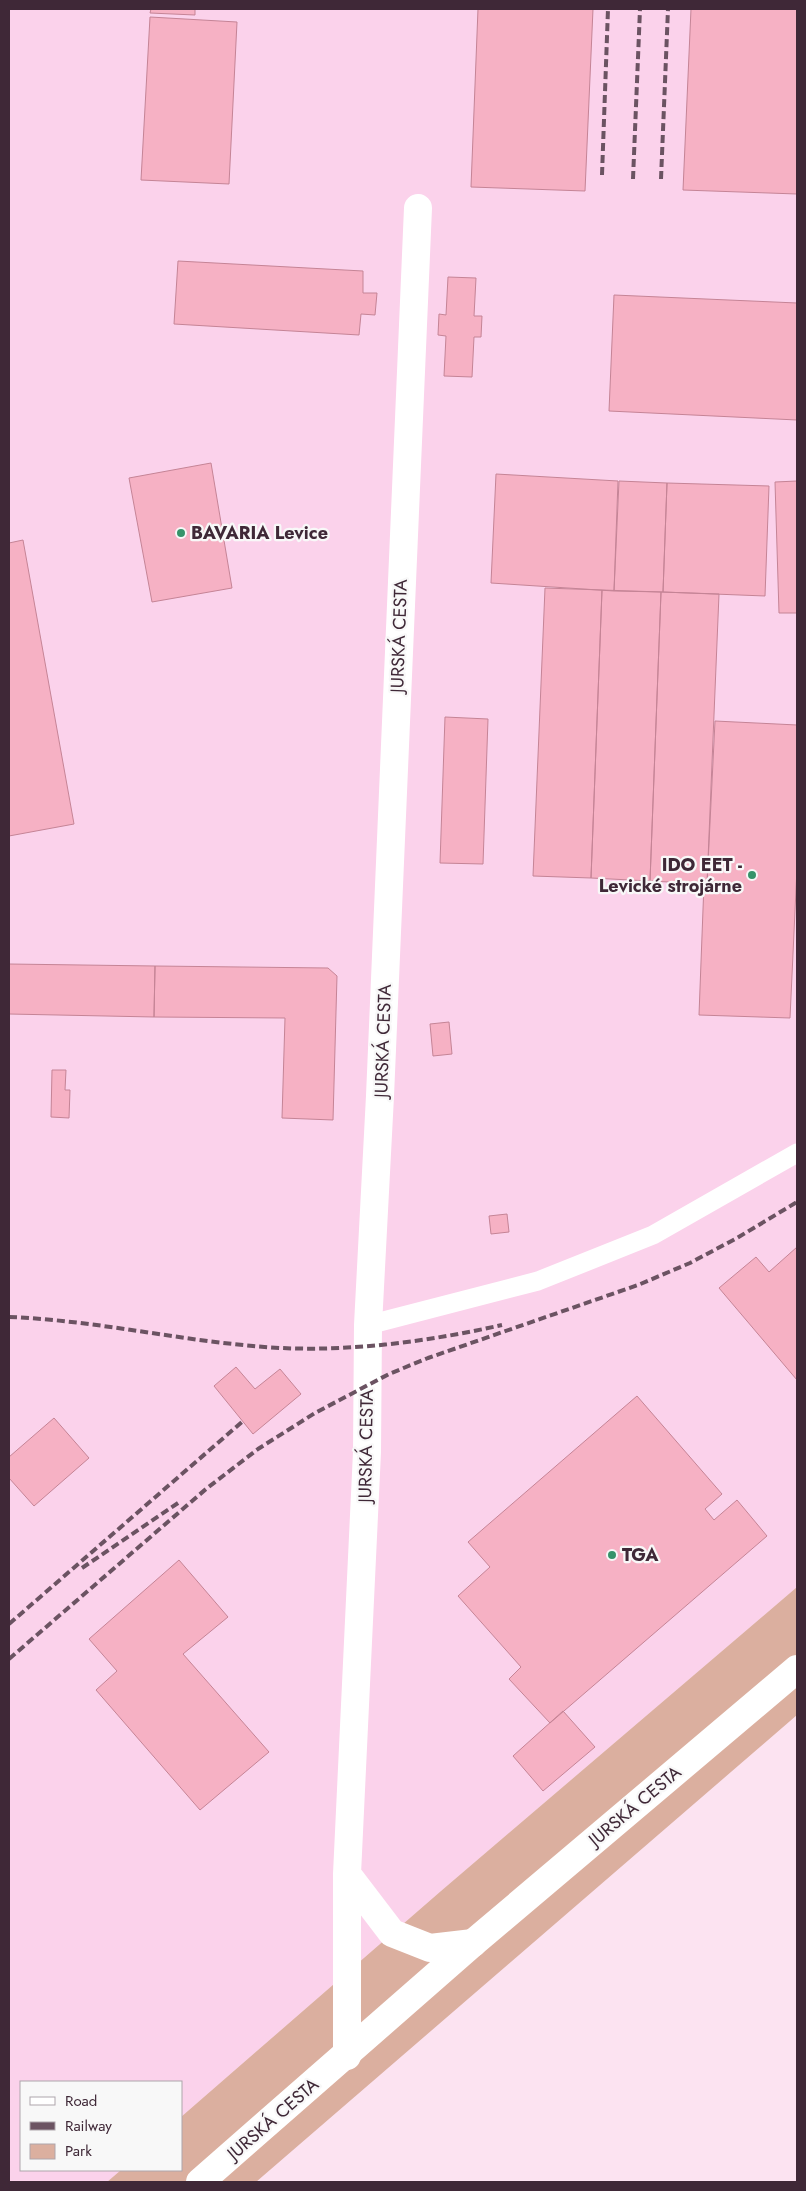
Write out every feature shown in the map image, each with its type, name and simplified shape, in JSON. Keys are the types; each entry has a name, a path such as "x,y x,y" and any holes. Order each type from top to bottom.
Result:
{"street":[{"name":"JURSKÁ CESTA","path":"347,2056 347,1874 367,1452 368,1325 380,1096 418,208"},
{"name":"JURSKÁ CESTA","path":"200,2182 347,2056 473,1943 797,1669"},
{"path":"347,1874 392,1933 430,1948 473,1943"}],"lane":[{"path":"368,1325 538,1280 653,1235 797,1153"}],"shaded area":[{"path":"9,9 797,9 797,1587 441,1891 182,2116 182,2081 20,2081 20,2171 120,2171 107,2182 9,2182"}],"green space":[{"path":"797,1587 797,1715 256,2182 107,2182 120,2171 182,2171 182,2116 441,1891"}],"building":[{"path":"151,9 195,9 195,15 150,13"},
{"path":"478,9 593,9 585,191 471,187"},
{"path":"691,9 797,9 797,194 683,190"},
{"path":"150,17 237,22 229,184 141,180"},
{"path":"178,261 363,271 363,293 377,293 375,315 361,314 359,335 174,324"},
{"path":"448,277 476,278 474,316 482,316 481,337 474,337 472,377 444,376 446,336 438,335 439,314 446,315"},
{"path":"614,295 797,303 797,420 609,411"},
{"name":"BAVARIA Levice","path":"211,463 232,588 152,602 129,478"},
{"path":"496,474 618,481 614,591 491,583"},
{"path":"619,481 667,483 663,592 614,591"},
{"path":"797,481 797,613 779,613 775,482"},
{"path":"667,483 769,486 765,596 663,592"},
{"path":"23,540 74,824 9,836 9,543"},
{"path":"545,588 602,590 591,878 533,876"},
{"path":"602,590 661,592 650,881 591,878"},
{"path":"661,592 719,594 707,884 650,881"},
{"path":"445,717 488,719 483,864 440,863"},
{"name":"IDO EET - Levické strojárne","path":"715,721 797,725 797,868 790,1018 699,1015 704,883 707,884"},
{"path":"9,964 155,966 154,1017 9,1014"},
{"path":"155,966 328,968 337,976 333,1120 282,1118 285,1018 154,1017"},
{"path":"449,1022 452,1054 433,1056 430,1024"},
{"path":"52,1070 66,1070 65,1090 70,1090 69,1118 51,1117"},
{"path":"507,1214 509,1232 491,1234 489,1216"},
{"path":"797,1247 797,1380 719,1288 756,1257 769,1272"},
{"path":"236,1367 255,1389 280,1369 301,1394 253,1434 214,1386"},
{"name":"TGA","path":"637,1396 722,1494 705,1509 714,1520 737,1500 767,1536 550,1723 509,1679 521,1667 458,1596 490,1567 468,1542"},
{"path":"54,1418 89,1458 34,1506 9,1478 9,1457"},
{"path":"179,1560 228,1617 183,1654 269,1752 200,1810 96,1690 117,1671 89,1639"},
{"path":"563,1711 595,1747 543,1791 513,1756"}],"railway":[{"path":"602,175 608,9"},
{"path":"633,179 640,9"},
{"path":"661,179 668,9"},
{"path":"9,1659 206,1489 258,1449 315,1413 389,1374 428,1358 638,1285 690,1263 737,1238 797,1202"},
{"path":"9,1317 70,1322 223,1343 315,1349 410,1342 502,1325"},
{"path":"9,1624 243,1421"},
{"path":"82,1568 181,1501"}],"place":[{"name":"BAVARIA Levice","path":"181,533"},
{"name":"IDO EET - Levické strojárne","path":"752,875"},
{"name":"TGA","path":"612,1555"}]}
